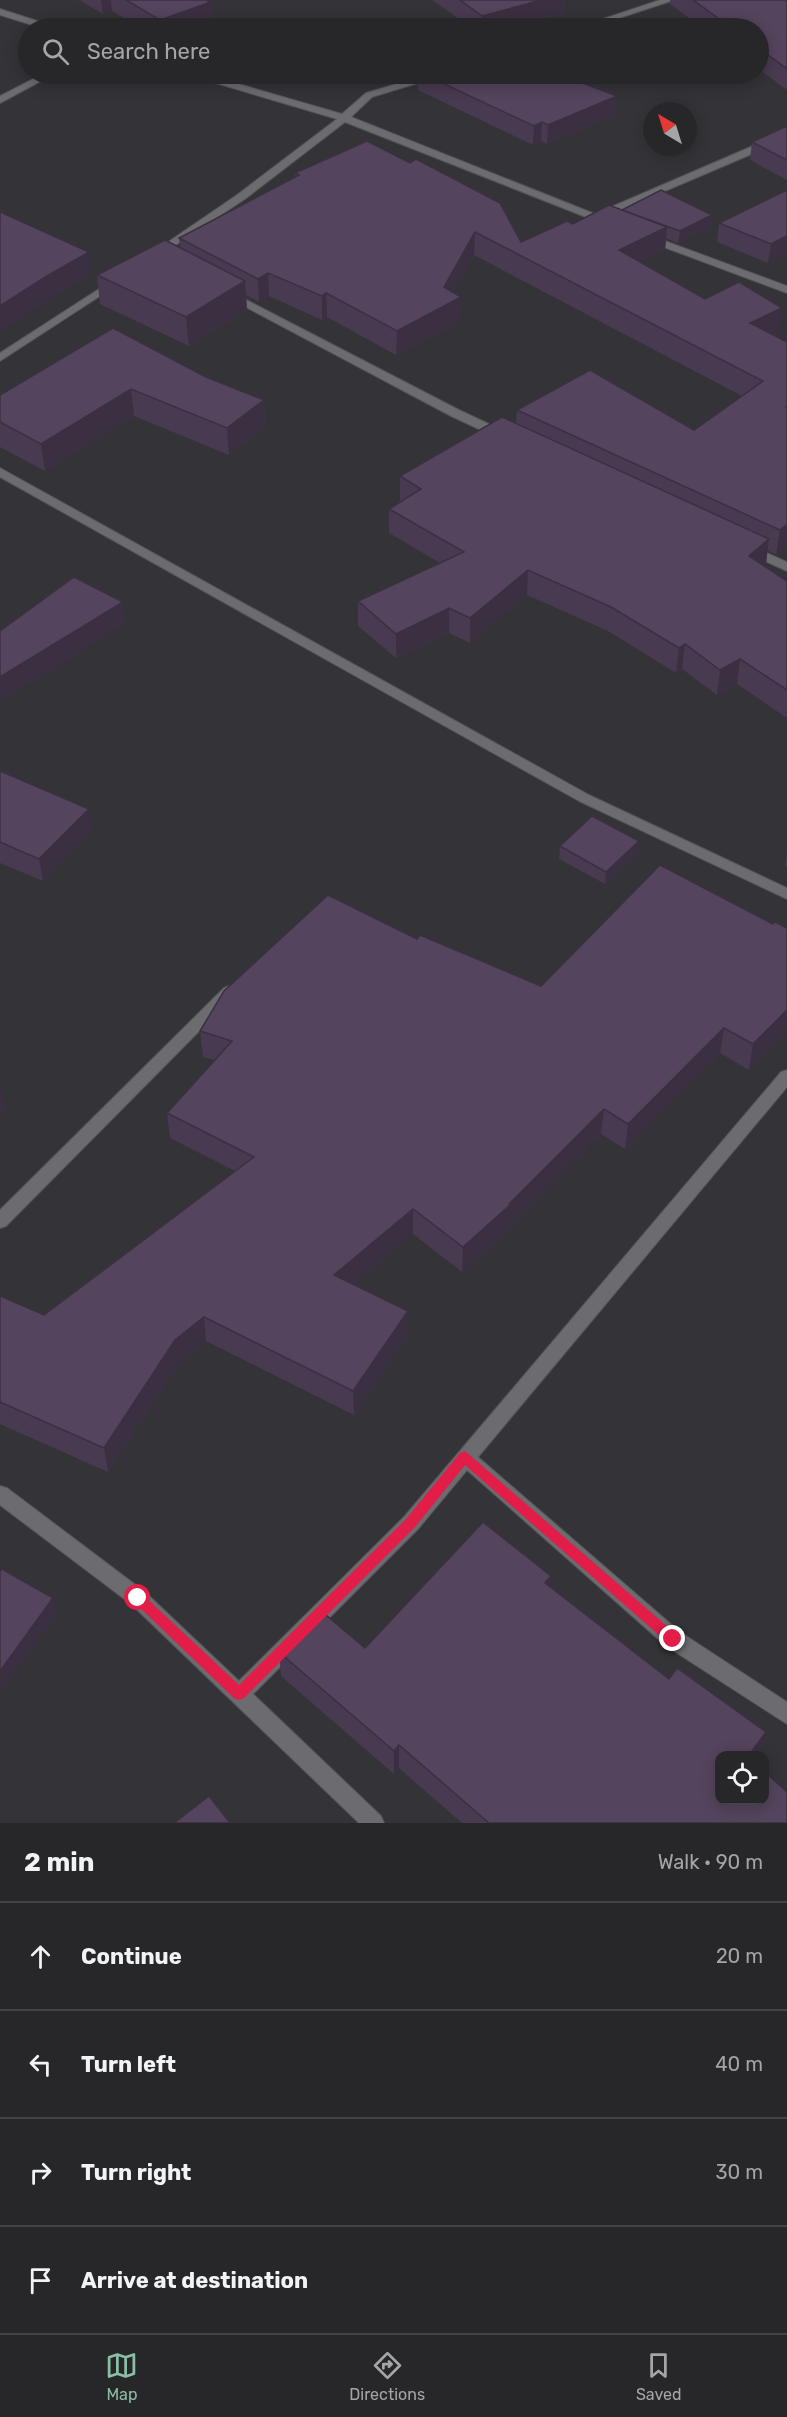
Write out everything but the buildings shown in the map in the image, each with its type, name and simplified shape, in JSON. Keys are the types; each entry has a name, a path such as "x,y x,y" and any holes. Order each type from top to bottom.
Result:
{"street":[{"path":"612,18 669,0"},
{"path":"0,12 19,18"},
{"path":"0,100 30,84"},
{"path":"229,84 344,118 616,226"},
{"path":"155,259 344,118 369,94 404,84"},
{"path":"594,217 787,135"},
{"path":"639,234 787,290"},
{"path":"0,358 126,274"},
{"path":"217,288 455,413 519,443"},
{"path":"0,472 584,798 787,894"},
{"path":"734,542 787,567"},
{"path":"0,1221 241,980"},
{"path":"239,1694 411,1523 787,1076"},
{"path":"465,1457 673,1639 787,1714"},
{"path":"0,1494 138,1598 374,1823"}],"route":[{"path":"138,1598 239,1694 411,1523 465,1457 673,1639"}]}
